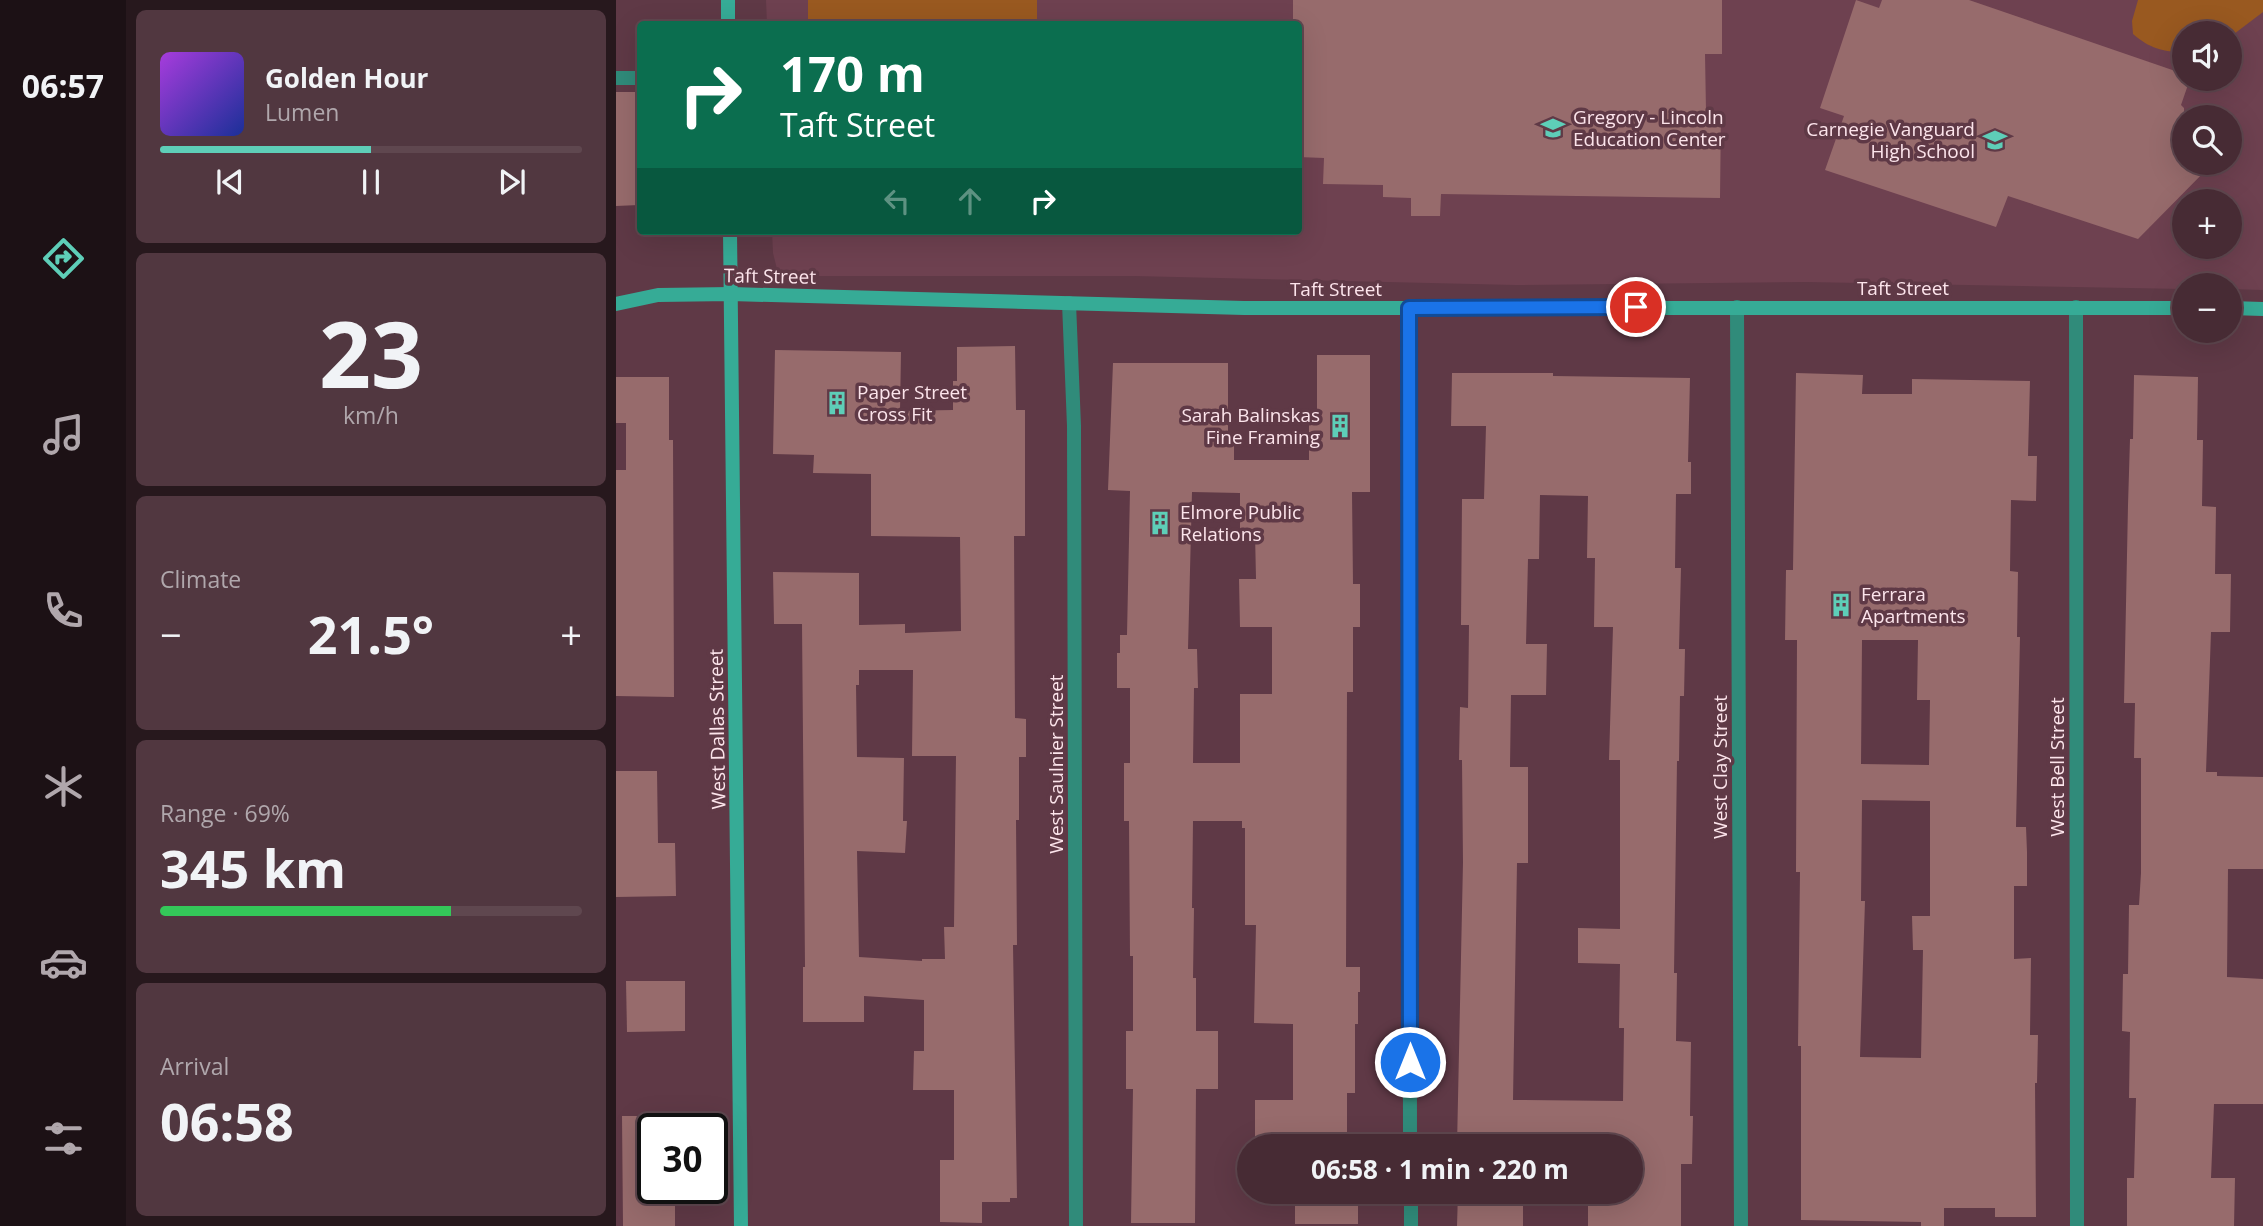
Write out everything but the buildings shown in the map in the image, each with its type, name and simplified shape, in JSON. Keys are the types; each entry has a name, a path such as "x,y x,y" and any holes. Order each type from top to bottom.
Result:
{"street":[{"path":"727,0 728,21"},
{"path":"616,78 637,78"},
{"name":"West Dallas Street","path":"730,235 741,1226"},
{"name":"Taft Street","path":"616,304 658,295 731,294 1244,308 2172,308"},
{"name":"West Saulnier Street","path":"1069,303 1074,426 1076,1226"},
{"name":"West Clay Street","path":"1737,307 1741,1226"},
{"name":"West Bell Street","path":"2076,307 2077,1226"},
{"path":"1409,308 1410,1134"},
{"path":"2242,308 2263,309"},
{"path":"1410,1204 1411,1226"}],"shaded area":[{"name":"Gregory - Lincoln Education Center","path":"766,0 2263,0 2263,290 2242,289 2242,273 2172,273 2172,289 1807,282 1515,285 1134,276 812,276 785,274 777,269 772,235 1302,235 1302,21 767,21"},
{"path":"808,0 1037,0 1037,21 808,21"},
{"path":"2138,0 2263,0 2263,12 2242,28 2242,21 2172,21 2172,51 2151,46 2133,34 2132,21"}],"place":[{"name":"Gregory - Lincoln Education Center","path":"1553,128"},
{"name":"Carnegie Vanguard High School","path":"1995,140"},
{"name":"Paper Street Cross Fit","path":"837,403"},
{"name":"Sarah Balinskas Fine Framing","path":"1340,426"},
{"name":"Elmore Public Relations","path":"1160,523"},
{"name":"Ferrara Apartments","path":"1841,605"}],"route":[{"path":"1410,1062 1409,308 1636,307"}]}
